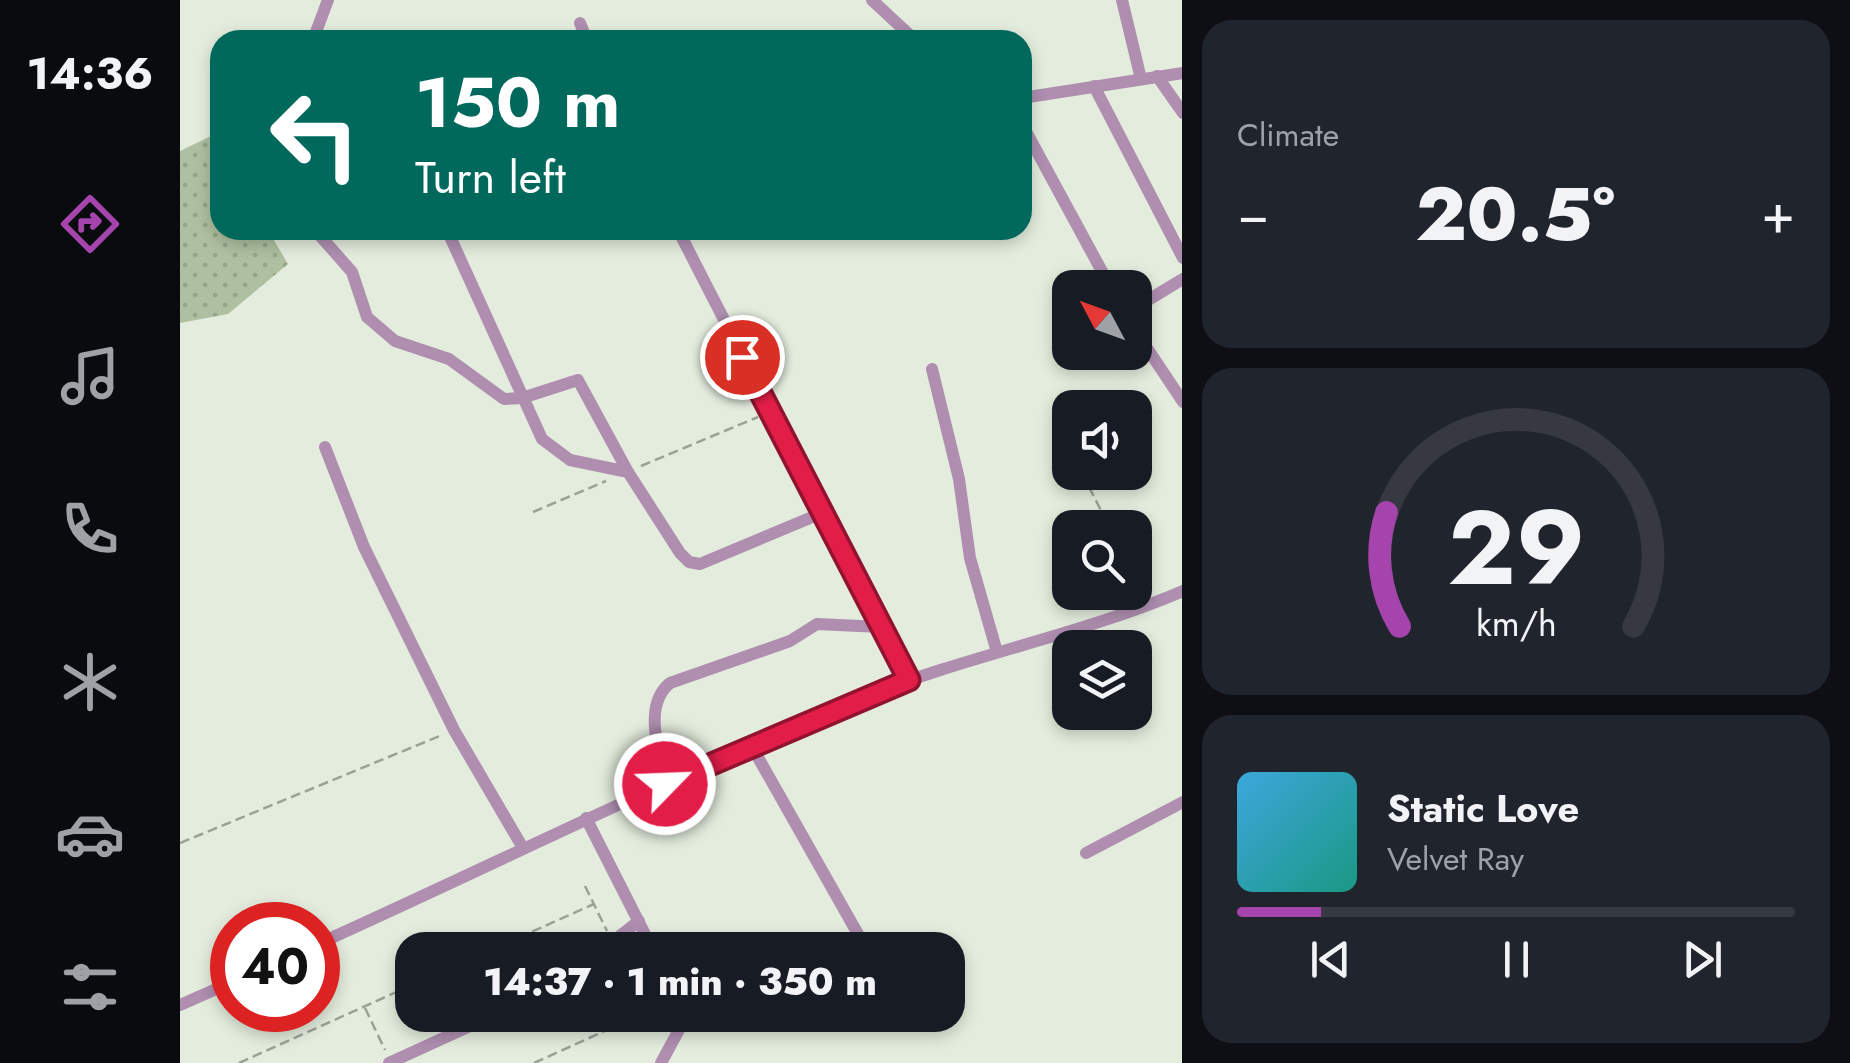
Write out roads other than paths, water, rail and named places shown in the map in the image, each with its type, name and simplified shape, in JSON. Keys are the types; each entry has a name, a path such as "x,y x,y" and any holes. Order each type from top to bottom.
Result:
{"street":[{"path":"317,30 328,0"},
{"path":"872,0 902,30"},
{"path":"1122,0 1140,79"},
{"path":"580,24 583,30"},
{"path":"1032,96 1182,74"},
{"path":"1157,76 1182,113"},
{"path":"1094,86 1182,258"},
{"path":"1032,142 1101,270"},
{"path":"324,240 352,272 363,310 377,329 408,347 449,360 499,398 522,398 578,380 628,472 682,557 694,564 822,513"},
{"path":"451,240 537,430 557,452 588,466 628,472"},
{"path":"683,240 909,680"},
{"path":"1152,298 1182,279"},
{"path":"1152,356 1182,402"},
{"path":"932,369 959,479 974,574 997,652"},
{"path":"325,447 364,547 454,730 524,848"},
{"path":"340,934 586,818 909,680 1060,636 1182,591"},
{"path":"665,784 654,712 657,698 670,683 790,641 817,624 881,627"},
{"path":"751,746 856,932"},
{"path":"1086,852 1182,802"},
{"path":"586,818 644,932"},
{"path":"626,932 639,922"},
{"path":"180,1005 210,992"},
{"path":"390,1063 457,1032"},
{"path":"661,1063 677,1032"}]}
